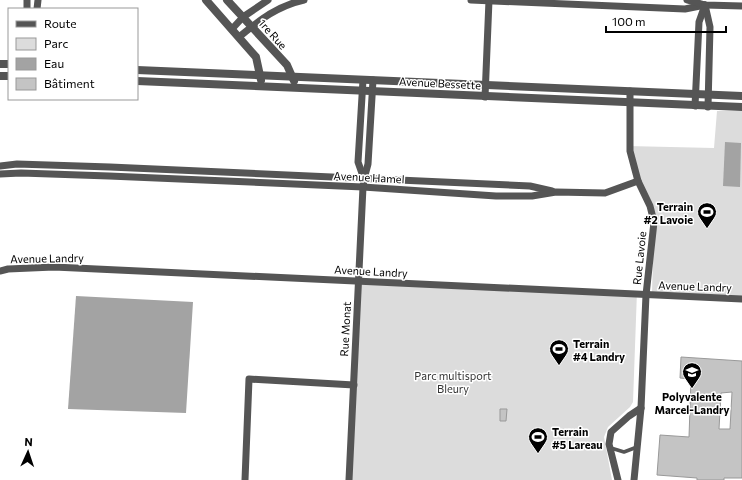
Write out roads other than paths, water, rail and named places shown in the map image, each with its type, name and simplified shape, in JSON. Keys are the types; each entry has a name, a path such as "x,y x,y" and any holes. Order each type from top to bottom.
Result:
{"street":[{"path":"206,0 256,57 262,86"},
{"name":"1re Rue","path":"227,0 287,65 296,87"},
{"path":"232,28 243,17 268,0"},
{"path":"239,38 252,26 273,11 291,3 304,0"},
{"path":"471,0 685,9 705,5 742,6"},
{"path":"485,97 489,0"},
{"path":"687,0 705,5"},
{"path":"695,106 699,22 705,5"},
{"path":"705,5 710,27 708,107"},
{"path":"139,70 139,81"},
{"name":"Avenue Bessette","path":"139,70 742,96"},
{"name":"Rue Monat","path":"362,80 358,162 364,179"},
{"name":"Rue Monat","path":"349,480 363,187 368,164 373,80"},
{"name":"Avenue Bessette","path":"139,81 708,107 742,107"},
{"name":"Rue Lavoie","path":"630,91 630,151 638,181 650,206 654,222 646,295 641,408 634,480"},
{"name":"Avenue Hamel","path":"0,166 17,164 530,186 556,192"},
{"path":"179,179 180,171"},
{"name":"Avenue Hamel","path":"0,174 29,173 363,187 496,196 532,196 556,192 606,193 638,181"},
{"name":"Avenue Landry","path":"0,272 8,269 54,267 742,299"},
{"path":"245,480 249,379 354,385"},
{"path":"618,480 609,444 611,432 629,416 641,408"}],"lane":[{"path":"610,448 624,452 638,446"}],"water":[{"path":"725,142 741,143 740,187 723,186"},
{"path":"76,296 193,302 186,413 68,409"}],"place":[{"name":"Terrain #2 Lavoie","path":"707,229"},
{"name":"Terrain #4 Landry","path":"559,366"},
{"name":"Polyvalente Marcel-Landry","path":"692,389"},
{"name":"Terrain #5 Lareau","path":"538,454"}],"park label":[{"name":"Parc multisport Bleury","path":"453,381"}]}
